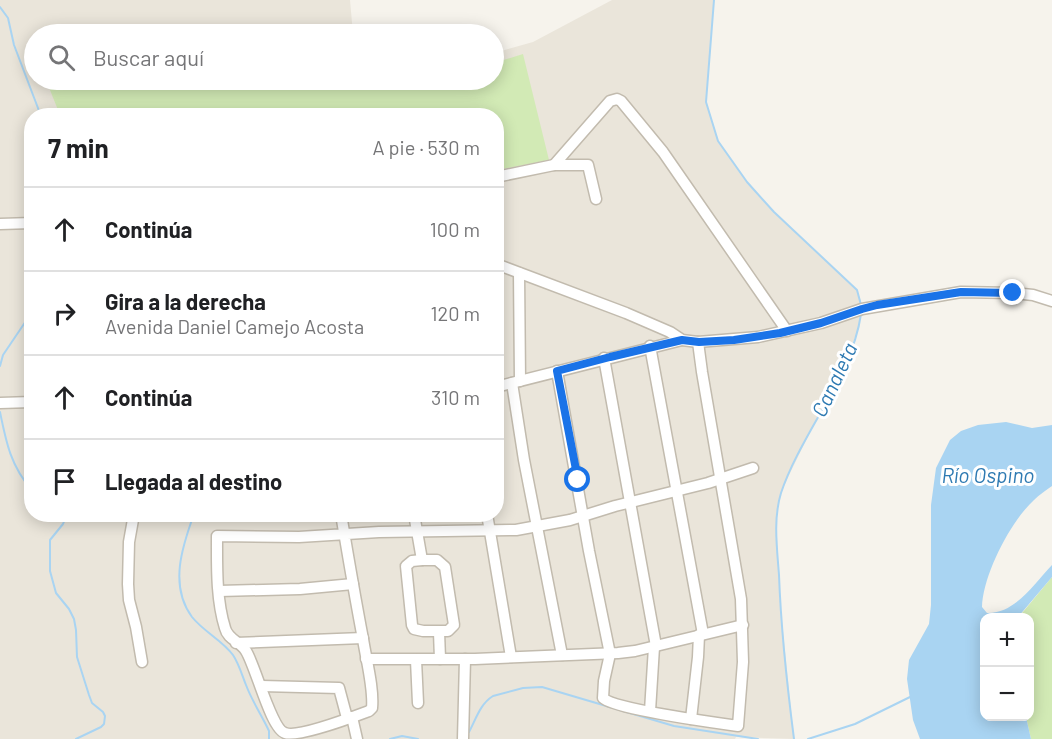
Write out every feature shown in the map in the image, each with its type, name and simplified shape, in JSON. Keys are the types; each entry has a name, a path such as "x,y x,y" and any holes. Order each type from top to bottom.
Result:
{"street":[{"path":"555,165 610,101 617,99 621,101 663,152 787,331"},
{"path":"504,175 555,165 588,165 596,199"},
{"path":"0,224 24,223"},
{"path":"504,267 626,313 670,332 682,340"},
{"path":"519,273 516,382 537,527 562,655"},
{"path":"504,385 651,346 682,340 699,342 734,340 787,331 821,323 862,309 961,292 1013,293 1033,295 1052,301"},
{"path":"557,371 610,654 603,698 610,703 738,726 743,662 740,587 702,372 699,342"},
{"path":"651,346 701,635 690,719"},
{"path":"604,358 655,647 650,711"},
{"path":"1,403 24,402"},
{"path":"343,522 345,535 353,584 363,638 372,708 369,711 308,731 284,733 274,722 262,686 246,651 225,629 219,591 217,536 299,537 345,535 379,532 490,531 537,527 721,479 753,468"},
{"path":"133,522 129,542 129,600 142,662"},
{"path":"415,522 422,560"},
{"path":"488,522 511,657"},
{"path":"437,560 445,567 454,625 448,631 439,632 417,630 412,625 406,566 412,561 437,560"},
{"path":"219,591 323,588 353,584"},
{"path":"366,659 465,659 610,654 655,647 743,625"},
{"path":"439,632 440,659"},
{"path":"236,643 363,638"},
{"path":"463,739 465,659"},
{"path":"416,660 418,703"},
{"path":"262,686 339,688 357,739"}],"shaded area":[{"path":"0,0 350,0 352,24 24,24 24,90 504,90 504,50 533,42 612,0 714,0 706,102 718,141 747,182 774,212 857,290 861,301 859,326 849,353 781,493 776,515 780,602 794,739 736,737 735,739 0,739"}],"green space":[{"path":"523,54 549,160 504,169 504,108 57,108 50,90 504,90 504,60"},
{"path":"1052,577 1052,739 1031,739 1027,721 1034,721 1034,613 1022,613"}],"water":[{"name":"Río Ospino","path":"1006,422 1032,428 1052,425 1052,486 1038,496 1025,510 1007,535 987,580 982,607 987,613 980,613 980,721 1027,721 1031,739 920,739 913,720 907,679 909,660 929,624 931,505 936,468 950,440 961,431 978,425"},
{"name":"Río Ospino","path":"1052,565 1052,577 1021,613 987,613 1006,609 1015,603"}],"waterway":[{"name":"Canaleta","path":"714,0 706,102 718,141 747,182 774,212 857,290 861,305"},
{"path":"0,7 8,18 14,45 24,71"},
{"path":"31,90 38,108"},
{"name":"Canaleta","path":"794,739 781,616 776,534 777,513 781,493 790,471 848,360 861,314"},
{"path":"0,366 3,355 24,324"},
{"path":"0,412 7,444 14,463 24,480"},
{"path":"64,522 50,540 50,571 56,593 74,619 77,657 92,703 105,716 101,727 76,739"},
{"path":"191,522 182,553 179,579 185,605 192,617 233,655 269,731 269,739"},
{"name":"Canaleta","path":"469,732 482,707 493,696 523,688 542,687 674,726 758,739"},
{"name":"Canaleta","path":"808,739 855,724 910,697"},
{"name":"Canaleta","path":"390,739 402,736 418,739"}],"route":[{"path":"578,480 557,371 663,343 682,340 699,342 734,340 780,333 877,305 961,292 1013,293"}]}
